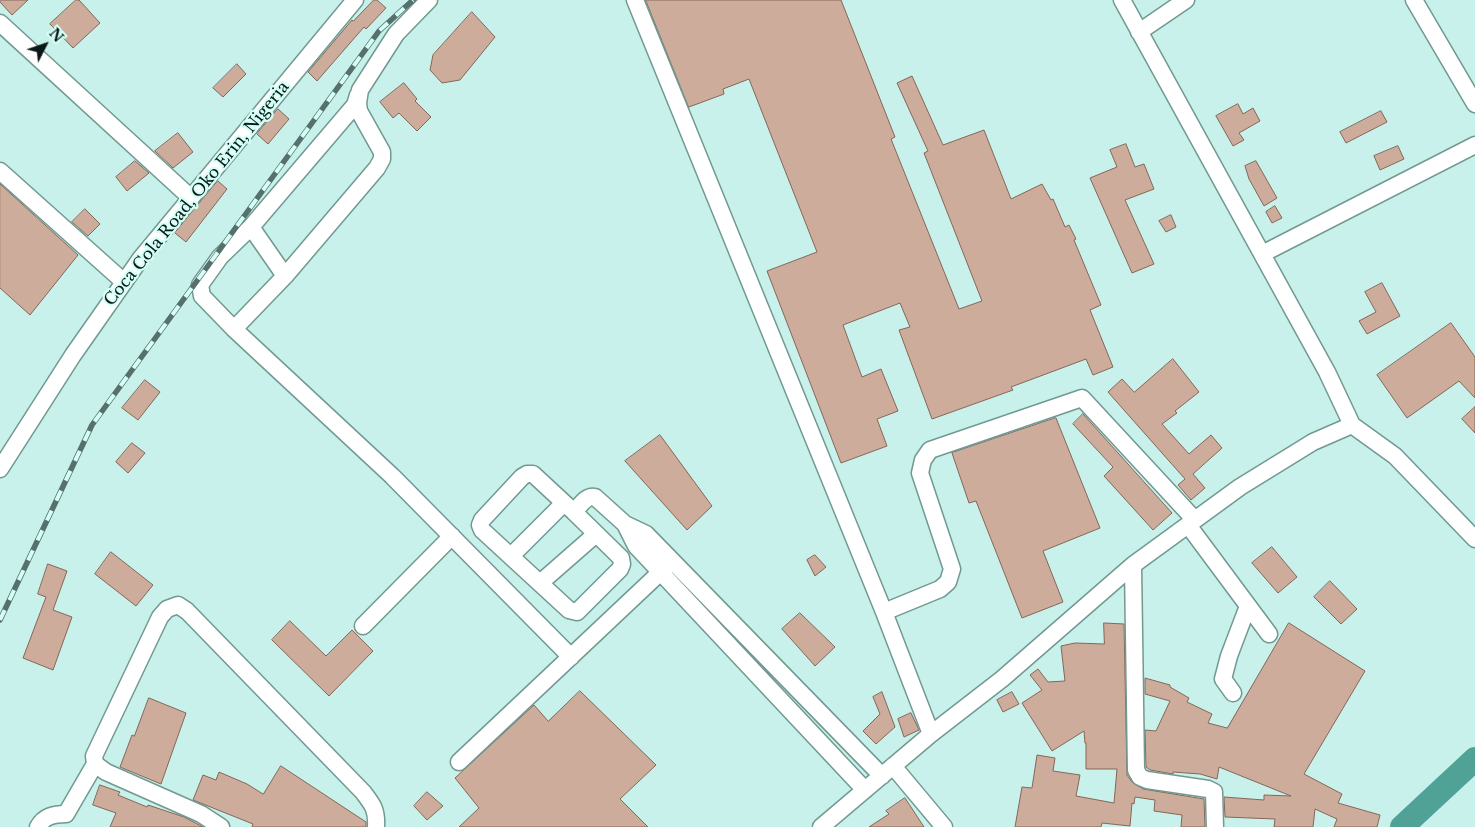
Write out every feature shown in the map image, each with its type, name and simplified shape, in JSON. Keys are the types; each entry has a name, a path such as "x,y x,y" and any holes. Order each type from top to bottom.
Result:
{"street":[{"name":"Coca Cola Road, Oko Erin, Nigeria","path":"0,469 73,354 141,258 355,0"},
{"path":"429,0 396,34 360,90 355,105 251,227 220,257 200,285 202,296 234,330 392,476 571,657"},
{"path":"634,0 884,612 931,734"},
{"path":"1122,0 1327,372 1352,425 1395,456 1475,539"},
{"path":"1139,32 1186,0"},
{"path":"1414,0 1475,104"},
{"path":"0,23 191,198"},
{"path":"234,330 286,276 382,160 382,152 359,111 360,90"},
{"path":"1262,254 1475,145"},
{"path":"0,171 124,282"},
{"path":"251,227 286,276"},
{"path":"884,612 940,589 948,582 952,569 920,473 923,460 930,450 1082,398 1191,522 1269,634"},
{"path":"821,827 931,734 1002,679 1133,565 1240,487 1313,442 1352,425"},
{"path":"527,474 533,474 569,508 620,558 622,564 620,569 576,612 569,610 480,525 482,520 527,474"},
{"path":"511,556 569,508 587,498 595,497 625,524 646,534 840,732 888,771 944,827"},
{"path":"625,524 636,546 660,573 865,790"},
{"path":"540,583 596,534"},
{"path":"363,626 452,536"},
{"path":"459,762 673,561"},
{"path":"1133,565 1136,770 1140,777 1147,780 1208,789 1214,792 1215,827"},
{"path":"38,827 39,823 53,814 66,814 95,764 94,756 160,617 167,609 178,605 193,618 363,792 374,806 377,817 376,827"},
{"path":"1233,693 1223,679 1229,656 1248,606"},
{"path":"760,679 774,665"},
{"path":"825,748 840,732"},
{"path":"95,764 106,772 201,814 221,827"}],"building":[{"path":"0,0 28,0 12,15"},
{"path":"76,0 79,0 100,23 73,48 50,24"},
{"path":"374,0 377,0 386,8 366,29 364,27 317,81 308,72 352,20"},
{"path":"646,0 841,0 895,137 891,139 959,309 982,301 924,153 928,151 897,83 912,76 943,145 984,130 1011,199 1042,184 1051,200 1053,199 1065,227 1069,225 1076,239 1074,240 1101,305 1090,310 1113,367 1093,375 1086,359 1011,387 1013,390 932,419 899,330 910,327 900,303 843,325 862,377 881,369 898,411 877,419 887,446 841,463 767,271 817,252 749,79 723,89 724,94 689,107"},
{"path":"472,12 495,37 460,80 442,83 430,70 433,55"},
{"path":"237,64 246,74 223,97 213,88"},
{"path":"404,83 417,99 415,101 431,117 417,131 399,113 393,118 380,102"},
{"path":"1238,104 1243,114 1253,108 1260,121 1239,133 1244,140 1233,146 1216,116"},
{"path":"278,109 289,119 268,144 257,134"},
{"path":"1381,111 1387,122 1346,143 1340,132"},
{"path":"178,133 193,152 173,168 155,151"},
{"path":"1126,144 1135,167 1144,164 1154,189 1125,200 1154,264 1132,273 1090,178 1117,167 1110,150"},
{"path":"1398,146 1404,159 1380,170 1374,156"},
{"path":"135,161 149,173 127,191 116,177"},
{"path":"1256,161 1277,198 1264,206 1249,179 1245,166"},
{"path":"218,181 227,189 186,242 175,233"},
{"path":"0,184 78,255 30,315 0,288"},
{"path":"1275,206 1282,218 1272,223 1266,212"},
{"path":"85,209 100,224 88,236 72,222"},
{"path":"1171,215 1176,227 1166,232 1159,221"},
{"path":"1382,283 1400,316 1367,334 1359,321 1376,312 1365,292"},
{"path":"1451,323 1475,357 1475,398 1459,381 1407,418 1377,375"},
{"path":"1173,359 1199,392 1162,424 1189,454 1211,435 1222,448 1193,474 1205,488 1191,500 1178,485 1185,479 1108,392 1122,379 1134,392"},
{"path":"145,380 160,392 138,420 122,408"},
{"path":"1475,407 1475,433 1462,419"},
{"path":"1083,414 1172,513 1153,530 1104,476 1113,467 1073,424"},
{"path":"1056,418 1100,528 1043,551 1063,602 1022,618 976,501 969,503 952,453"},
{"path":"660,435 712,506 687,530 625,461"},
{"path":"132,443 145,453 128,473 116,462"},
{"path":"1272,547 1297,577 1278,593 1252,563"},
{"path":"111,552 153,585 136,606 95,574"},
{"path":"815,555 826,567 815,576 807,560"},
{"path":"48,564 67,571 53,610 72,617 53,670 23,658 46,597 38,594"},
{"path":"1330,581 1357,609 1341,624 1314,597"},
{"path":"800,613 835,647 815,666 782,629"},
{"path":"290,621 326,656 352,630 373,651 329,696 272,640"},
{"path":"1104,623 1124,624 1127,775 1132,782 1143,789 1204,799 1205,827 1181,827 1182,815 1154,811 1155,800 1135,797 1134,804 1132,803 1130,826 1102,823 1101,827 1015,827 1022,787 1032,788 1037,755 1055,758 1053,771 1080,775 1076,796 1114,803 1117,769 1086,769 1084,731 1052,751 1022,703 1042,690 1030,675 1038,669 1048,682 1065,681 1061,646 1075,643 1104,644"},
{"path":"1289,623 1365,671 1304,774 1342,794 1338,803 1380,815 1377,827 1334,827 1337,819 1315,809 1313,827 1274,827 1275,819 1225,817 1224,797 1264,800 1264,795 1291,796 1219,767 1217,779 1200,774 1173,772 1173,774 1150,770 1146,767 1145,730 1156,731 1170,701 1145,694 1145,678 1170,685 1170,687 1189,698 1187,702 1212,714 1208,723 1227,728"},
{"path":"580,691 656,765 620,799 648,827 459,827 479,808 455,778 534,705 548,721"},
{"path":"882,692 895,727 876,744 863,731 880,714 873,697"},
{"path":"1012,692 1019,704 1003,712 997,700"},
{"path":"149,698 186,713 161,784 120,767"},
{"path":"911,713 919,730 904,737 898,719"},
{"path":"281,766 366,822 366,827 252,827 253,824 193,800 203,775 216,780 219,772 247,784 263,794"},
{"path":"100,785 120,792 118,795 147,807 148,805 184,817 203,827 110,827 116,813 93,805"},
{"path":"427,792 443,806 427,820 414,806"},
{"path":"905,798 924,827 869,827 889,814 886,811"}],"waterway":[{"path":"1402,827 1475,759"}],"railway":[{"path":"0,620 92,425 379,31 413,0"}]}
